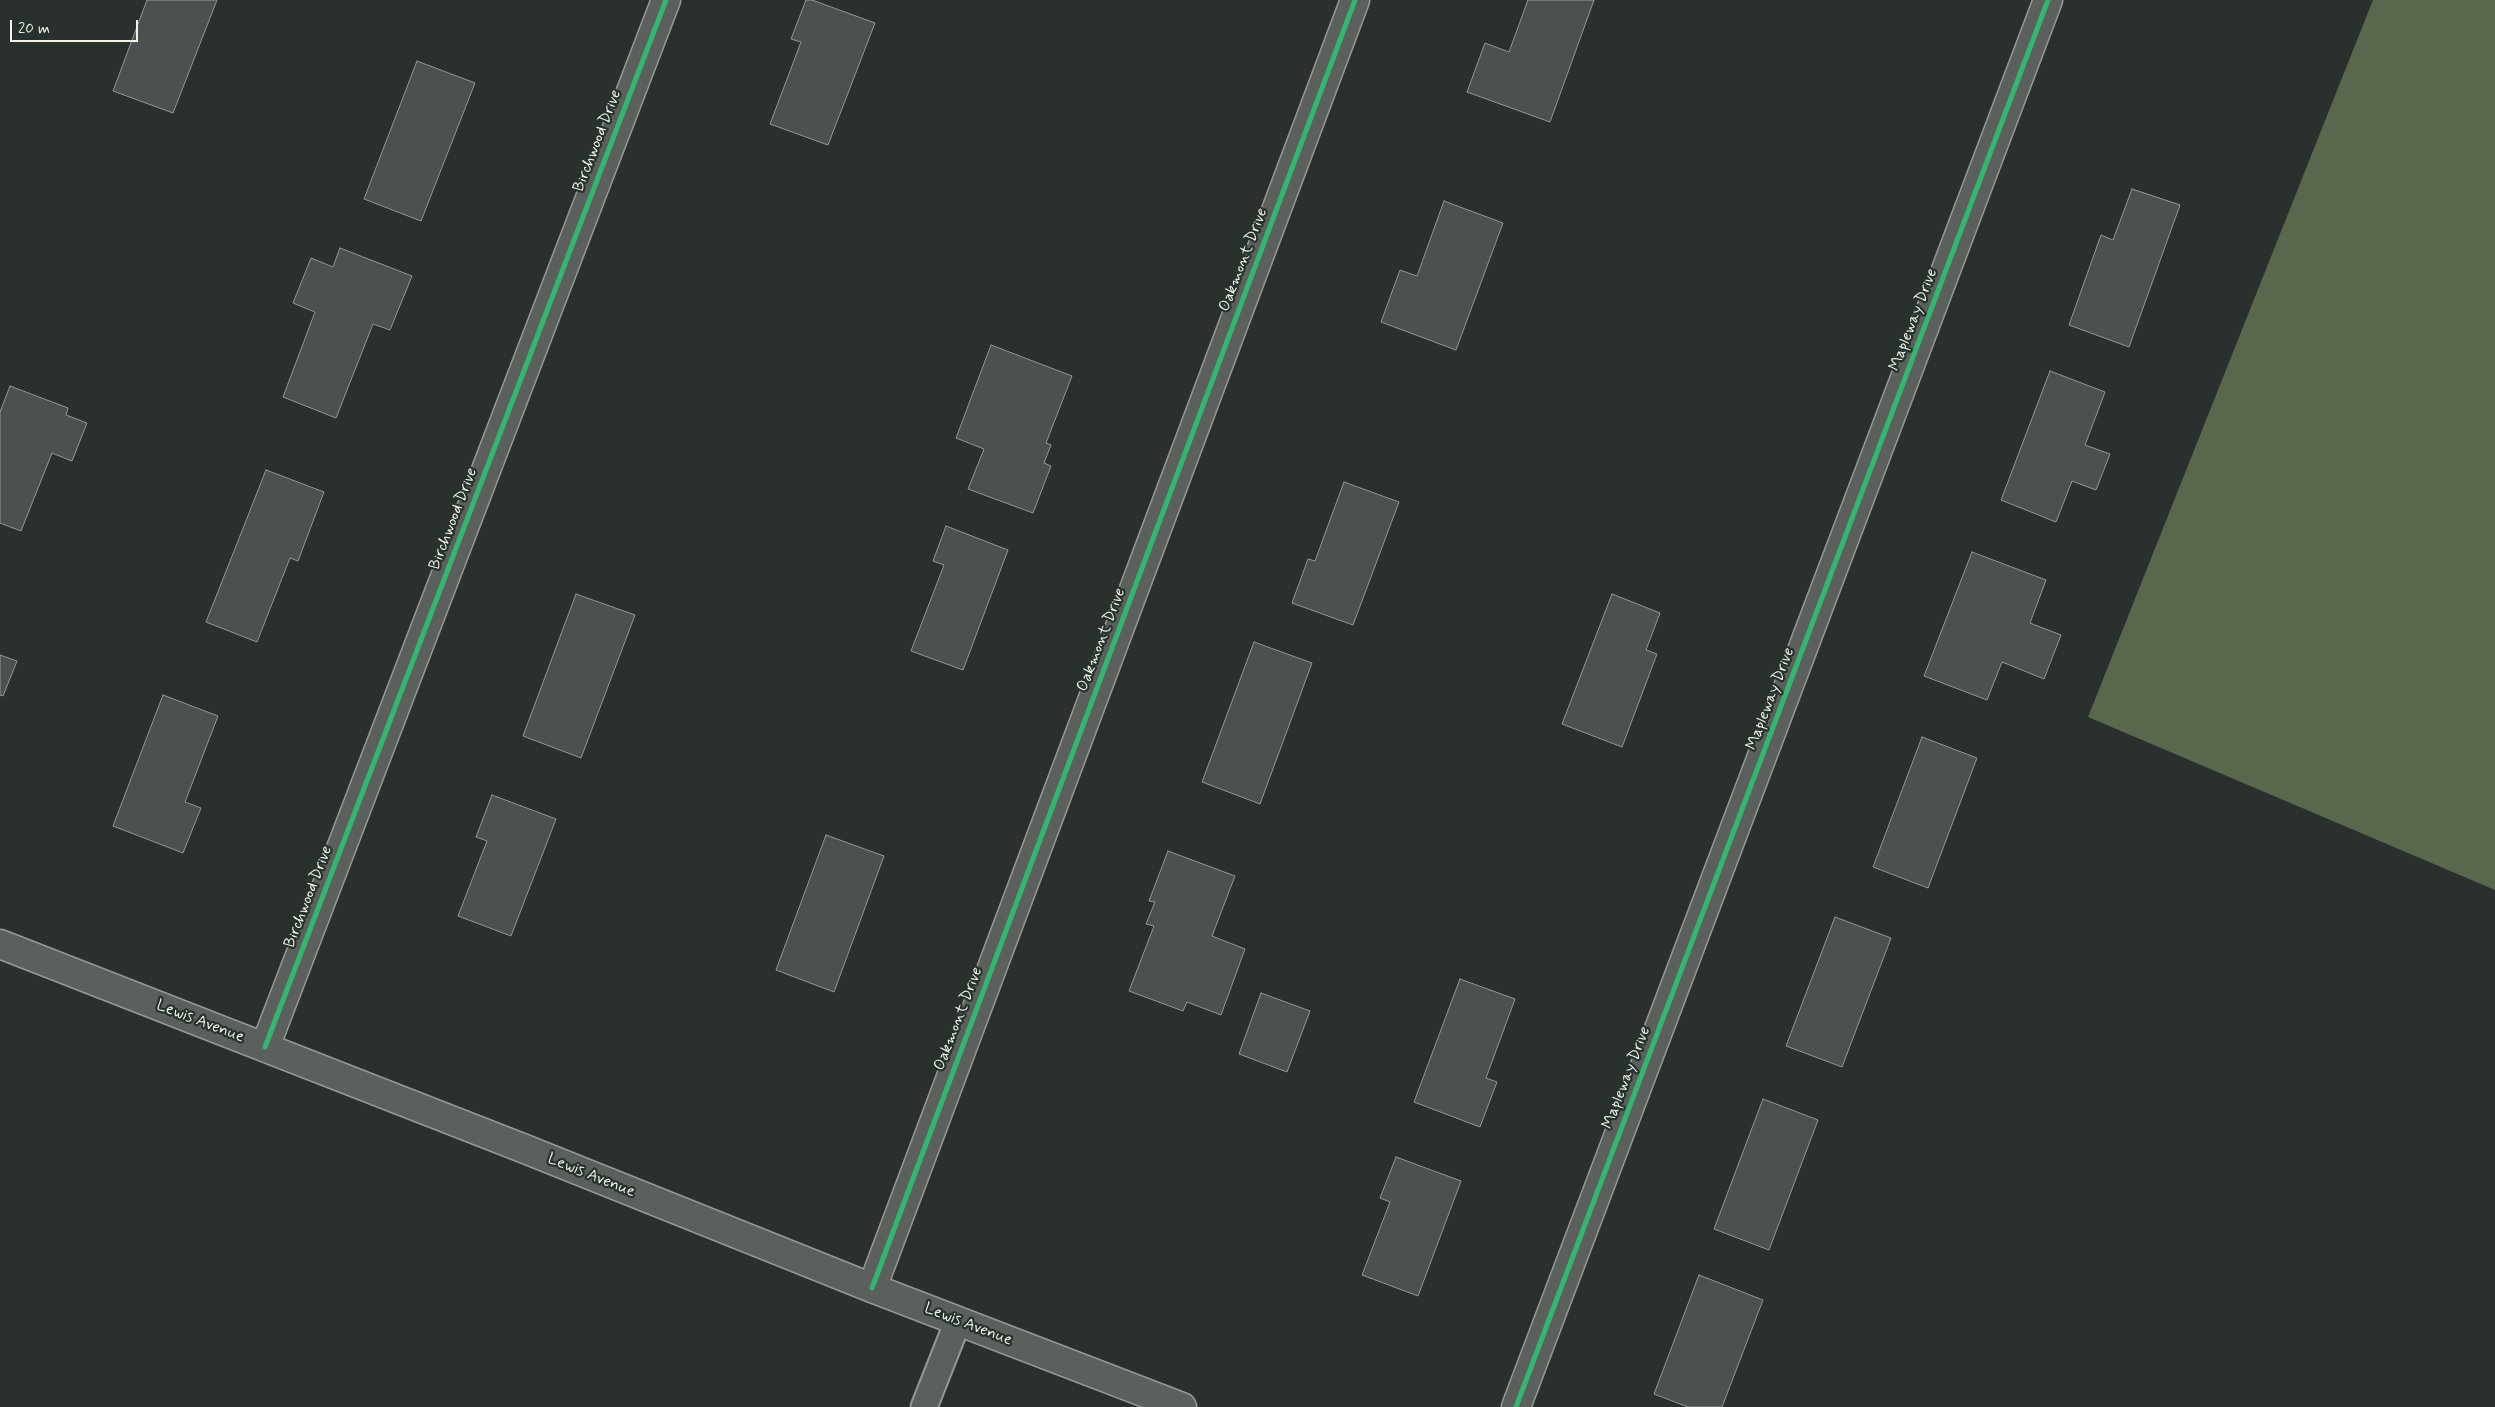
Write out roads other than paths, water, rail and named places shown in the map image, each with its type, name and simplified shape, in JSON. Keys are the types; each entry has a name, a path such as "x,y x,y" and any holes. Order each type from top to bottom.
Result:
{"street":[{"name":"Birchwood Drive","path":"265,1047 666,0"},
{"name":"Oakmont Drive","path":"872,1288 1355,0"},
{"name":"Mapleway Drive","path":"1516,1407 2048,0"},
{"name":"Lewis Avenue","path":"0,944 872,1288 1182,1407"}],"lane":[{"path":"924,1407 958,1321"}]}
